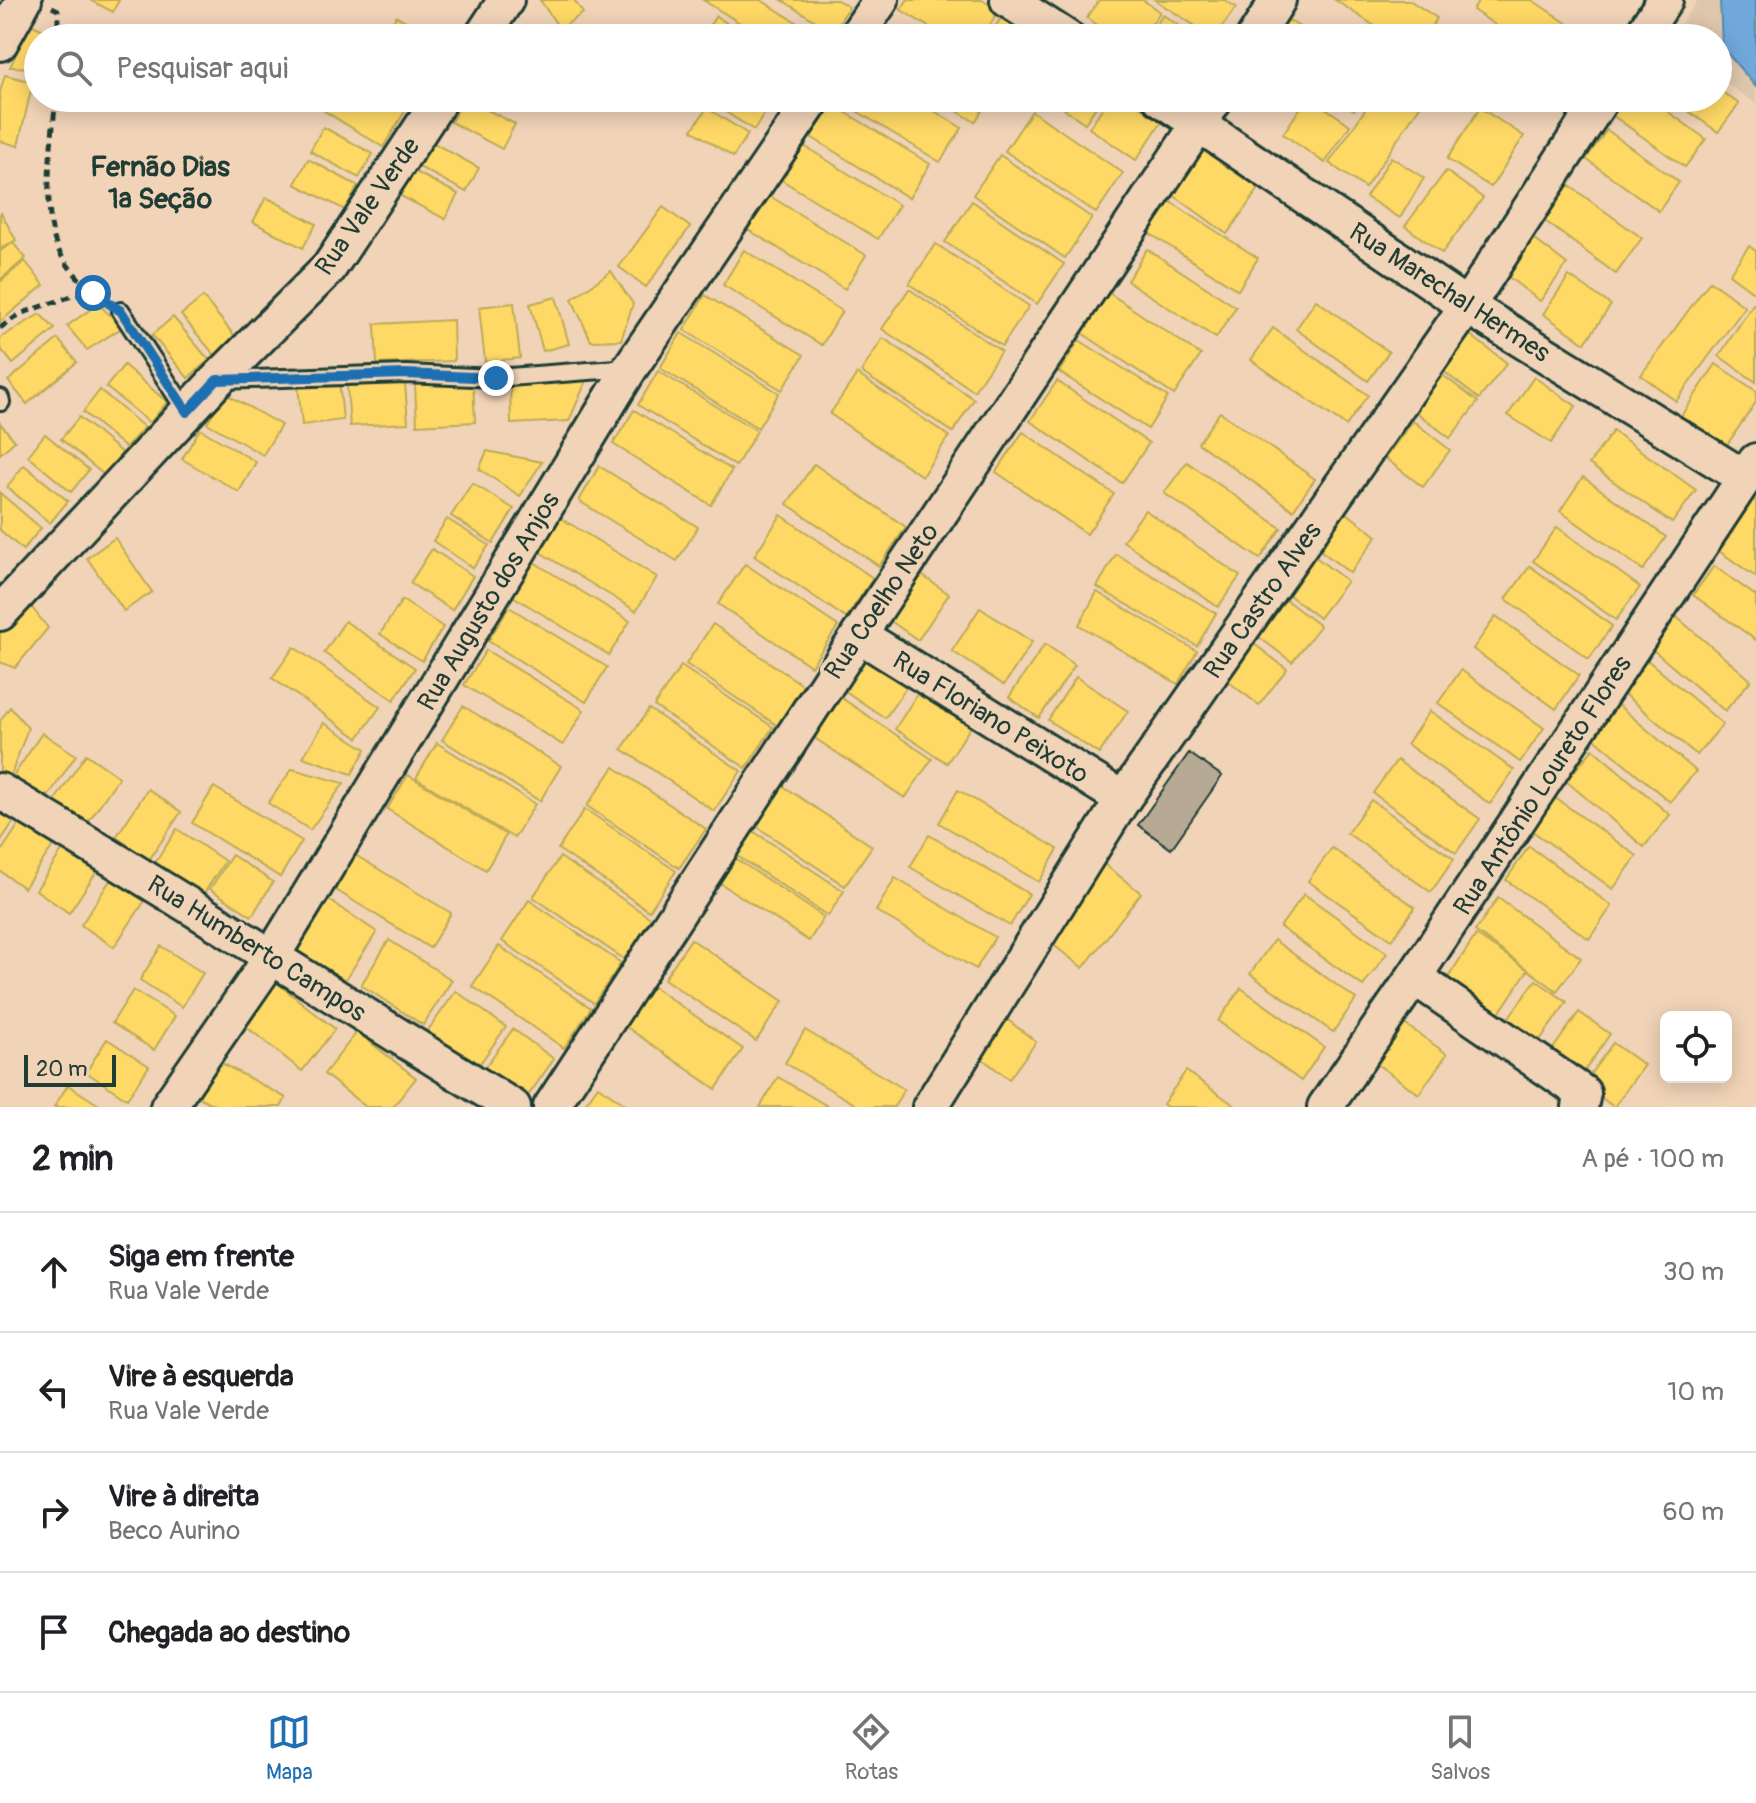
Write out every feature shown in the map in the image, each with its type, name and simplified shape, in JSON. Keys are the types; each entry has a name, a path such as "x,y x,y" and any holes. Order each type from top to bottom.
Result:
{"street":[{"path":"0,43 24,0"},
{"path":"490,24 506,0"},
{"path":"865,24 881,0"},
{"path":"1008,0 1045,24"},
{"path":"1263,24 1278,0"},
{"path":"1649,24 1665,0"},
{"name":"Rua Vale Verde","path":"0,613 217,380 329,268 432,112"},
{"name":"Rua Augusto dos Anjos","path":"168,1107 271,958 630,368 804,112"},
{"name":"Rua Coelho Neto","path":"551,1107 859,635 1207,112"},
{"name":"Rua Marechal Hermes","path":"1209,112 1467,306 1750,469"},
{"name":"Rua Castro Alves","path":"930,1107 1123,799 1467,306 1593,112"},
{"name":"Rua Antônio Loureto Flores","path":"1325,1107 1750,469"},
{"name":"Rua Floriano Peixoto","path":"859,635 1123,799"},
{"name":"Rua Humberto Campos","path":"0,791 116,858 513,1107"},
{"path":"1414,977 1583,1093 1580,1107"}],"lane":[{"path":"121,311 187,412"},
{"path":"217,380 406,374 496,378 630,368"}],"path":[{"path":"55,112 49,220 58,249 75,275 93,293 121,311"},
{"path":"0,328 20,314 72,296 93,293"}],"shaded area":[{"path":"1698,0 1756,0 1756,104 1732,87 1732,24 1681,24"}],"building: Moradias":[{"path":"90,0 119,0 113,12"},
{"path":"540,0 574,0 583,13 567,24 557,24"},
{"path":"703,0 761,0 799,24 742,24"},
{"path":"782,0 837,0 849,7 838,24 820,24"},
{"path":"907,0 982,0 999,10 990,24 924,24 901,10"},
{"path":"1099,0 1143,0 1160,12 1152,24 1096,24 1087,18"},
{"path":"1155,0 1224,0 1236,7 1224,24 1192,24"},
{"path":"1335,0 1409,0 1437,18 1433,24 1372,24"},
{"path":"1479,0 1532,0 1568,24 1494,24 1473,10"},
{"path":"1003,14 1019,24 997,24"},
{"path":"1163,15 1176,24 1157,24"},
{"path":"396,16 411,24 392,24"},
{"path":"716,16 728,24 711,24"},
{"path":"1282,16 1295,24 1277,24"},
{"path":"24,37 24,68 10,67"},
{"path":"5,75 24,80 26,112 18,146 0,141 0,92"},
{"path":"1732,99 1739,104 1718,132 1690,112 1732,112"},
{"path":"326,112 405,112 383,147"},
{"path":"456,112 491,112 515,124 502,149 451,122"},
{"path":"704,112 713,112 748,134 733,157 692,130"},
{"path":"726,112 765,112 754,130"},
{"path":"827,112 845,112 930,164 909,198 811,137"},
{"path":"858,112 936,112 962,128 940,162"},
{"path":"959,112 981,112 975,122"},
{"path":"1033,112 1123,173 1096,213 1005,151"},
{"path":"1069,112 1092,112 1085,123"},
{"path":"1100,112 1148,112 1162,121 1136,160 1089,128"},
{"path":"1298,112 1331,112 1350,125 1325,163 1283,134"},
{"path":"1364,112 1416,112 1365,188 1329,163"},
{"path":"1477,112 1486,112 1524,136 1491,187 1447,159"},
{"path":"1614,112 1668,112 1706,139 1685,167 1612,115"},
{"path":"323,127 373,154 359,178 310,151"},
{"path":"1607,130 1679,182 1659,211 1586,159"},
{"path":"430,141 479,168 466,192 417,166"},
{"path":"801,144 899,205 878,239 780,179"},
{"path":"1205,148 1260,187 1227,234 1172,194"},
{"path":"1000,155 1092,218 1065,258 973,195"},
{"path":"1391,157 1424,178 1400,218 1366,197"},
{"path":"308,159 358,186 345,210 295,184"},
{"path":"408,168 458,194 445,219 395,193"},
{"path":"1446,171 1483,198 1442,253 1405,226"},
{"path":"1567,184 1642,238 1616,274 1541,218"},
{"path":"768,195 866,255 845,289 747,229"},
{"path":"266,197 316,224 303,248 253,222"},
{"path":"972,201 1064,264 1037,304 945,242"},
{"path":"1169,201 1258,258 1238,290 1149,233"},
{"path":"663,207 690,227 646,287 619,267"},
{"path":"0,214 16,240 0,249"},
{"path":"1530,236 1567,264 1540,301 1502,272"},
{"path":"13,243 26,258 0,280 0,251"},
{"path":"936,244 1029,306 1002,346 909,284"},
{"path":"1749,246 1756,251 1756,294 1729,274"},
{"path":"1147,249 1236,307 1216,338 1127,281"},
{"path":"744,250 842,311 822,345 723,285"},
{"path":"25,261 44,285 0,322 0,282"},
{"path":"611,271 633,304 621,340 591,341 572,299"},
{"path":"1569,276 1611,305 1585,343 1543,314"},
{"path":"1710,281 1745,307 1676,401 1641,375"},
{"path":"909,289 1001,351 974,391 882,329"},
{"path":"1109,293 1201,355 1174,395 1082,333"},
{"path":"705,295 804,355 782,390 684,330"},
{"path":"203,297 238,340 217,358 181,315"},
{"path":"556,297 569,344 543,351 530,304"},
{"path":"1316,300 1389,352 1368,381 1296,329"},
{"path":"514,303 520,358 485,362 479,307"},
{"path":"98,304 123,327 87,350 67,326"},
{"path":"1753,304 1756,306 1756,382 1719,356"},
{"path":"40,314 55,329 13,364 0,348 0,338"},
{"path":"173,317 209,360 188,378 152,335"},
{"path":"453,320 454,361 377,364 375,324"},
{"path":"1273,328 1368,395 1346,426 1251,360"},
{"path":"681,333 779,393 758,428 660,368"},
{"path":"1469,334 1507,363 1479,399 1442,370"},
{"path":"883,338 974,399 953,432 861,372"},
{"path":"58,339 77,362 27,404 8,381"},
{"path":"1079,340 1168,397 1148,429 1059,372"},
{"path":"1716,364 1756,391 1756,402 1726,446 1681,416"},
{"path":"124,365 167,402 150,423 106,387"},
{"path":"658,371 757,431 736,466 638,405"},
{"path":"1440,373 1478,402 1450,438 1412,409"},
{"path":"857,374 949,436 922,476 830,414"},
{"path":"588,377 569,421 511,424 510,383"},
{"path":"1534,377 1576,406 1551,443 1508,415"},
{"path":"339,380 343,420 302,425 298,385"},
{"path":"1057,381 1149,443 1122,483 1030,421"},
{"path":"473,382 475,422 417,425 415,385"},
{"path":"405,383 408,423 350,426 347,386"},
{"path":"100,390 144,427 126,448 83,412"},
{"path":"224,393 281,425 263,455 207,423"},
{"path":"634,410 732,470 711,505 613,444"},
{"path":"1220,412 1315,479 1293,510 1198,443"},
{"path":"79,417 122,453 104,475 61,439"},
{"path":"1413,421 1450,450 1423,487 1385,458"},
{"path":"0,423 15,441 0,454"},
{"path":"200,429 256,462 239,492 182,459"},
{"path":"1613,431 1696,490 1672,523 1589,464"},
{"path":"1023,432 1114,494 1087,534 996,472"},
{"path":"45,434 89,470 71,492 28,456"},
{"path":"487,451 542,462 520,496 479,469"},
{"path":"1187,462 1281,528 1260,559 1164,493"},
{"path":"814,464 906,527 879,566 787,504"},
{"path":"24,465 68,501 50,523 7,487"},
{"path":"599,466 698,527 677,561 579,501"},
{"path":"1583,477 1666,537 1643,570 1560,511"},
{"path":"472,483 514,509 493,543 451,516"},
{"path":"0,493 41,528 23,550 0,530"},
{"path":"1754,499 1756,501 1756,577 1719,551"},
{"path":"1340,508 1377,536 1350,573 1312,544"},
{"path":"1145,510 1240,576 1218,607 1123,541"},
{"path":"781,515 873,578 846,618 754,556"},
{"path":"559,517 657,577 636,611 538,551"},
{"path":"447,519 489,545 473,568 433,541"},
{"path":"1557,527 1640,587 1616,620 1533,561"},
{"path":"115,538 152,592 124,611 87,558"},
{"path":"432,549 473,576 452,610 410,583"},
{"path":"1309,552 1347,581 1319,618 1281,589"},
{"path":"1116,554 1216,613 1197,646 1097,587"},
{"path":"532,561 630,621 609,655 511,595"},
{"path":"745,564 838,626 811,666 718,604"},
{"path":"1530,566 1612,626 1589,659 1506,599"},
{"path":"1714,566 1756,596 1756,640 1693,595"},
{"path":"913,569 949,594 918,640 882,615"},
{"path":"1097,592 1197,651 1178,684 1079,625"},
{"path":"1282,597 1320,626 1292,662 1255,634"},
{"path":"25,599 48,628 15,668 0,662 0,628"},
{"path":"402,600 443,627 422,661 380,634"},
{"path":"509,607 607,667 586,702 488,641"},
{"path":"980,608 1032,642 1004,685 952,651"},
{"path":"1673,614 1751,680 1725,711 1647,645"},
{"path":"1496,616 1579,675 1556,709 1473,649"},
{"path":"345,621 415,668 394,700 324,653"},
{"path":"713,624 804,686 778,726 686,664"},
{"path":"1249,640 1287,669 1259,705 1221,676"},
{"path":"1045,644 1075,665 1039,718 1009,697"},
{"path":"294,647 380,707 358,738 272,678"},
{"path":"486,650 584,710 563,745 464,685"},
{"path":"866,651 910,682 885,718 841,688"},
{"path":"1645,658 1723,724 1697,755 1619,690"},
{"path":"681,666 773,727 746,768 654,706"},
{"path":"1461,670 1544,728 1520,762 1438,703"},
{"path":"1076,677 1128,711 1099,754 1048,720"},
{"path":"923,685 975,720 947,763 895,729"},
{"path":"840,697 932,759 905,798 813,737"},
{"path":"1618,705 1696,771 1670,802 1592,736"},
{"path":"463,706 561,766 540,801 442,740"},
{"path":"10,707 28,728 10,778 0,771 0,721"},
{"path":"649,709 741,771 714,811 622,749"},
{"path":"1430,711 1514,770 1490,804 1407,744"},
{"path":"324,723 366,749 352,774 303,757"},
{"path":"42,733 76,755 43,804 10,781"},
{"path":"437,743 535,804 514,838 416,778"},
{"path":"1593,749 1670,815 1644,847 1566,781"},
{"path":"86,754 119,777 86,825 53,803"},
{"path":"1397,760 1480,819 1456,853 1373,793"},
{"path":"614,767 706,829 679,868 587,806"},
{"path":"292,769 344,783 310,830 268,803"},
{"path":"408,775 506,835 486,870 387,809"},
{"path":"780,784 872,846 845,886 753,824"},
{"path":"214,787 302,841 280,877 192,823"},
{"path":"148,789 181,812 149,860 116,837"},
{"path":"958,790 1058,849 1039,882 939,823"},
{"path":"1554,797 1637,856 1613,889 1531,830"},
{"path":"1371,800 1454,859 1431,892 1347,833"},
{"path":"0,802 18,815 0,842"},
{"path":"585,809 676,871 649,911 558,849"},
{"path":"24,817 57,840 24,888 0,871 0,853"},
{"path":"177,829 225,861 203,895 155,863"},
{"path":"753,831 844,891 828,916 736,855"},
{"path":"929,835 1029,894 1010,926 910,867"},
{"path":"68,842 101,865 69,913 36,890"},
{"path":"1529,846 1612,906 1589,939 1506,880"},
{"path":"1332,848 1415,907 1392,940 1308,881"},
{"path":"352,853 451,913 430,948 331,887"},
{"path":"232,855 273,882 252,916 210,889"},
{"path":"560,857 652,919 624,959 533,897"},
{"path":"733,857 824,917 809,941 717,881"},
{"path":"1104,864 1141,893 1083,968 1046,939"},
{"path":"113,876 146,899 114,947 81,925"},
{"path":"895,878 995,937 976,969 876,911"},
{"path":"1304,894 1387,953 1363,986 1280,927"},
{"path":"326,898 377,932 343,983 292,949"},
{"path":"1498,898 1581,958 1557,991 1475,931"},
{"path":"529,900 621,963 594,1003 502,941"},
{"path":"1476,935 1528,970 1499,1013 1447,979"},
{"path":"691,939 783,1001 756,1041 664,979"},
{"path":"389,940 452,980 423,1025 361,985"},
{"path":"1274,940 1356,999 1333,1032 1250,974"},
{"path":"161,946 203,973 182,1007 140,980"},
{"path":"499,946 591,1008 564,1048 472,986"},
{"path":"1536,980 1567,1002 1537,1044 1506,1021"},
{"path":"277,983 335,1029 302,1071 243,1024"},
{"path":"652,986 743,1049 716,1089 625,1026"},
{"path":"1241,988 1324,1047 1301,1081 1218,1021"},
{"path":"133,990 175,1016 154,1050 112,1023"},
{"path":"456,991 506,1027 476,1069 426,1033"},
{"path":"1579,1012 1610,1034 1581,1076 1550,1053"},
{"path":"999,1013 1036,1042 1009,1079 971,1050"},
{"path":"1402,1022 1447,1054 1419,1094 1374,1062"},
{"path":"513,1029 554,1059 525,1100 483,1070"},
{"path":"805,1030 904,1089 894,1107 860,1107 785,1063"},
{"path":"357,1032 416,1078 393,1107 366,1107 324,1074"},
{"path":"107,1039 149,1066 127,1099 86,1072"},
{"path":"1613,1043 1644,1065 1614,1107 1583,1084"},
{"path":"218,1061 286,1098 281,1107 218,1107 199,1097"},
{"path":"1186,1071 1237,1107 1167,1107 1163,1104"},
{"path":"778,1077 829,1107 760,1107"},
{"path":"68,1085 102,1107 54,1107"},
{"path":"598,1086 629,1107 583,1107"}],"building: Escolas":[{"path":"1720,0 1756,0 1756,87 1732,59 1732,24 1721,24"}],"building: Outros":[{"path":"1189,753 1222,776 1171,849 1138,825"}],"district":[{"name":"Fernão Dias 1ª Seção","path":"160,182"}],"route":[{"path":"93,293 121,311 187,412 217,380 406,374 496,378"}]}
